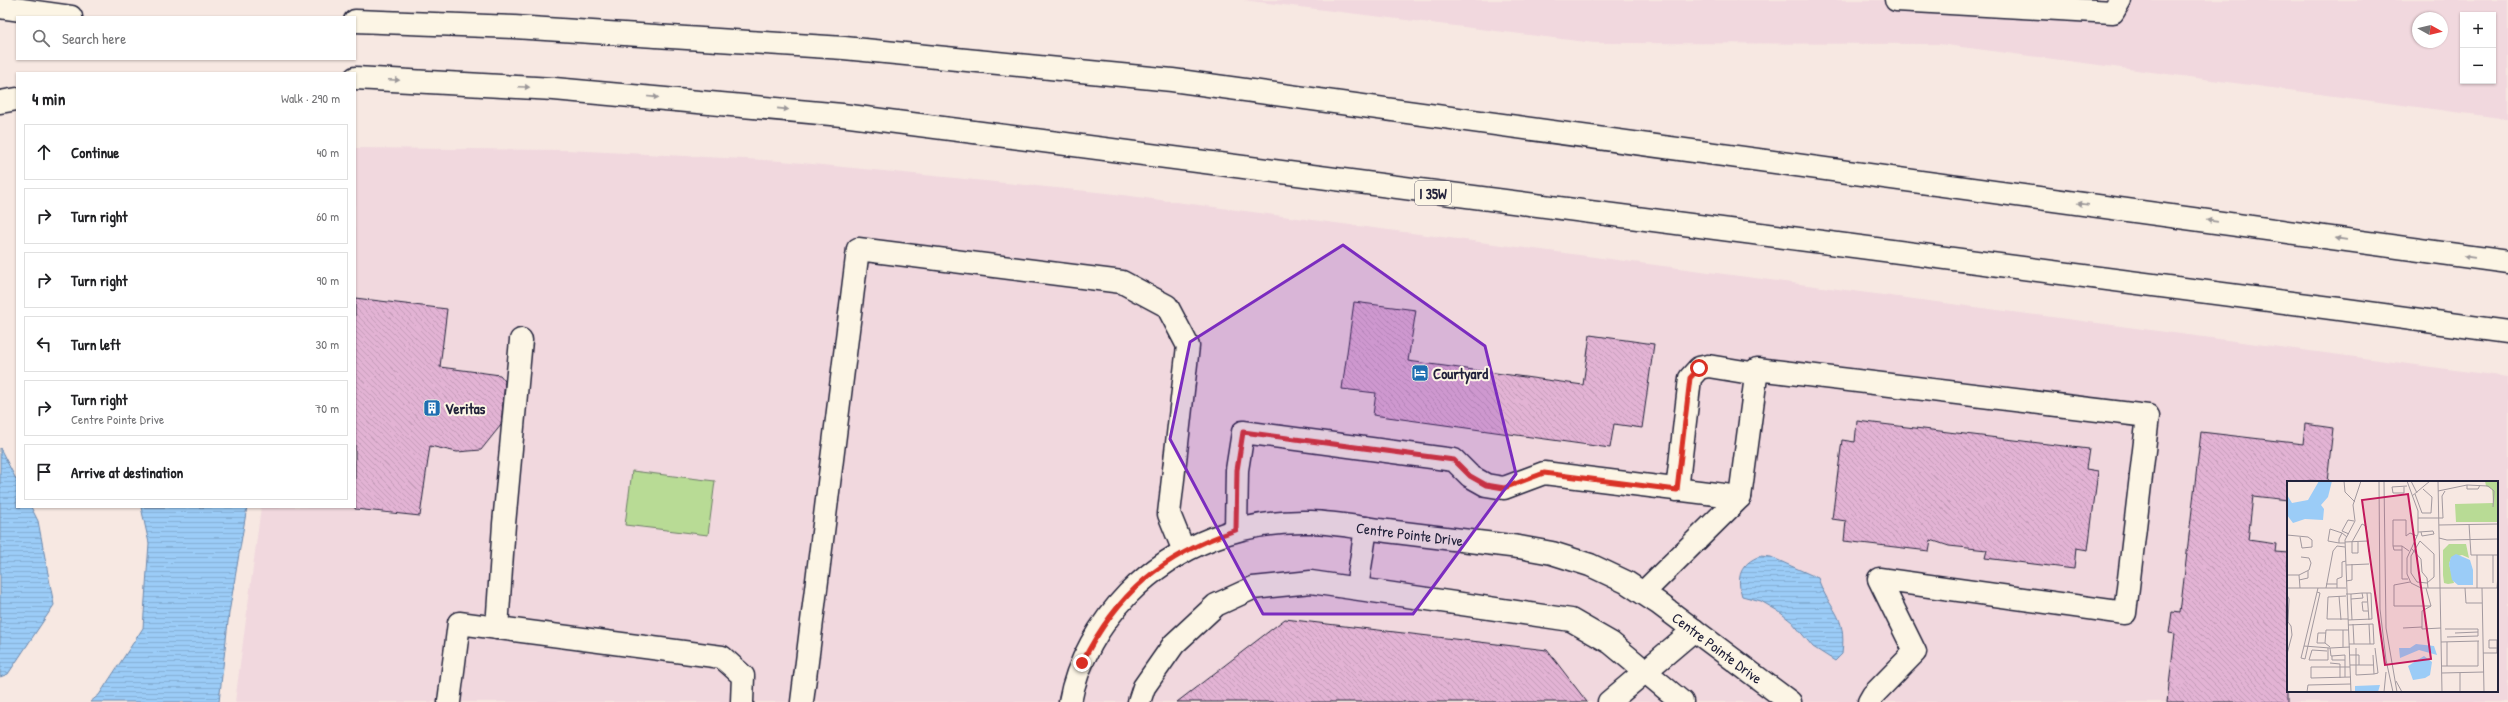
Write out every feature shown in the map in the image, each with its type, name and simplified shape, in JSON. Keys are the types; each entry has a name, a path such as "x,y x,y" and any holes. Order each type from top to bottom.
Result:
{"main road":[{"path":"1896,0 2113,12 2120,0"},
{"path":"0,7 64,16"},
{"path":"356,21 553,29 844,48 1172,80 2508,262"},
{"path":"0,23 16,22"},
{"name":"I 35W","path":"356,78 554,89 850,116 2508,332"},
{"path":"0,88 16,87"},
{"path":"0,102 16,99"},
{"path":"802,702 858,249 1122,282 1167,306 1188,346 1169,514 1184,551"},
{"path":"497,628 504,524 521,340"},
{"path":"1677,490 1690,378 1699,368 1708,366 1756,374"},
{"path":"1643,593 1740,497 1757,369 2148,416 2125,613 1879,579 1915,652 1872,695 1869,702"},
{"path":"1236,530 1237,470 1243,432 1454,460 1470,476 1486,485 1504,488 1521,483 1544,473 1740,497"},
{"name":"Centre Pointe Drive","path":"1070,702 1082,663 1097,635 1118,605 1143,579 1184,551 1205,540 1236,530 1276,523 1312,522 1552,553 1590,565 1626,582 1643,593 1790,702"},
{"path":"1357,588 1366,528"},
{"path":"1140,702 1144,688 1174,644 1216,605 1253,588 1311,582 1571,620 1611,643 1682,702"},
{"path":"449,702 459,623 722,657 743,676 742,702"},
{"path":"1609,702 1694,630"}],"highlighted area":[{"path":"1343,245 1485,346 1516,474 1413,614 1263,614 1170,439 1190,342"}],"shaded area":[{"path":"1243,0 2508,0 2508,119 1939,44 1594,43"},
{"path":"356,148 567,150 782,161 1107,193 2508,377 2508,702 235,702 261,508 356,508"}],"green space":[{"path":"632,471 715,481 708,535 625,525"}],"water":[{"path":"0,448 16,479 16,508 32,508 38,521 54,605 8,674 0,677"},
{"path":"141,508 247,508 229,613 219,702 90,702 99,695 143,628 149,543"},
{"path":"1760,556 1771,557 1818,578 1822,589 1840,620 1842,629 1842,654 1835,661 1813,647 1792,622 1778,611 1761,601 1742,596 1739,583 1741,572 1748,563"}],"building":[{"name":"Veritas","path":"356,298 447,309 440,367 500,375 505,381 501,425 481,450 457,452 430,446 420,516 355,509"},
{"name":"Courtyard","path":"1354,302 1416,310 1408,361 1583,385 1590,335 1654,344 1642,428 1614,424 1610,448 1373,415 1376,393 1342,389"},
{"path":"1857,421 2089,449 2086,469 2098,471 2088,550 2076,548 2074,569 1985,558 1987,550 1949,546 1931,540 1929,551 1844,541 1846,521 1832,519 1842,440 1855,442"},
{"path":"2305,424 2333,428 2327,481 2287,481 2287,500 2253,496 2248,540 2276,544 2275,552 2287,553 2288,702 2167,702 2175,634 2169,633 2172,612 2180,613 2201,432 2303,444"},
{"path":"1285,619 1547,650 1587,702 1177,702"}],"place":[{"name":"Courtyard","path":"1420,373"},
{"name":"Veritas","path":"432,408"}],"route":[{"path":"1082,663 1097,635 1118,605 1143,579 1173,557 1184,551 1205,540 1236,530 1237,470 1243,432 1454,460 1470,476 1486,485 1504,488 1521,483 1544,473 1677,490 1690,378 1699,368"}]}
